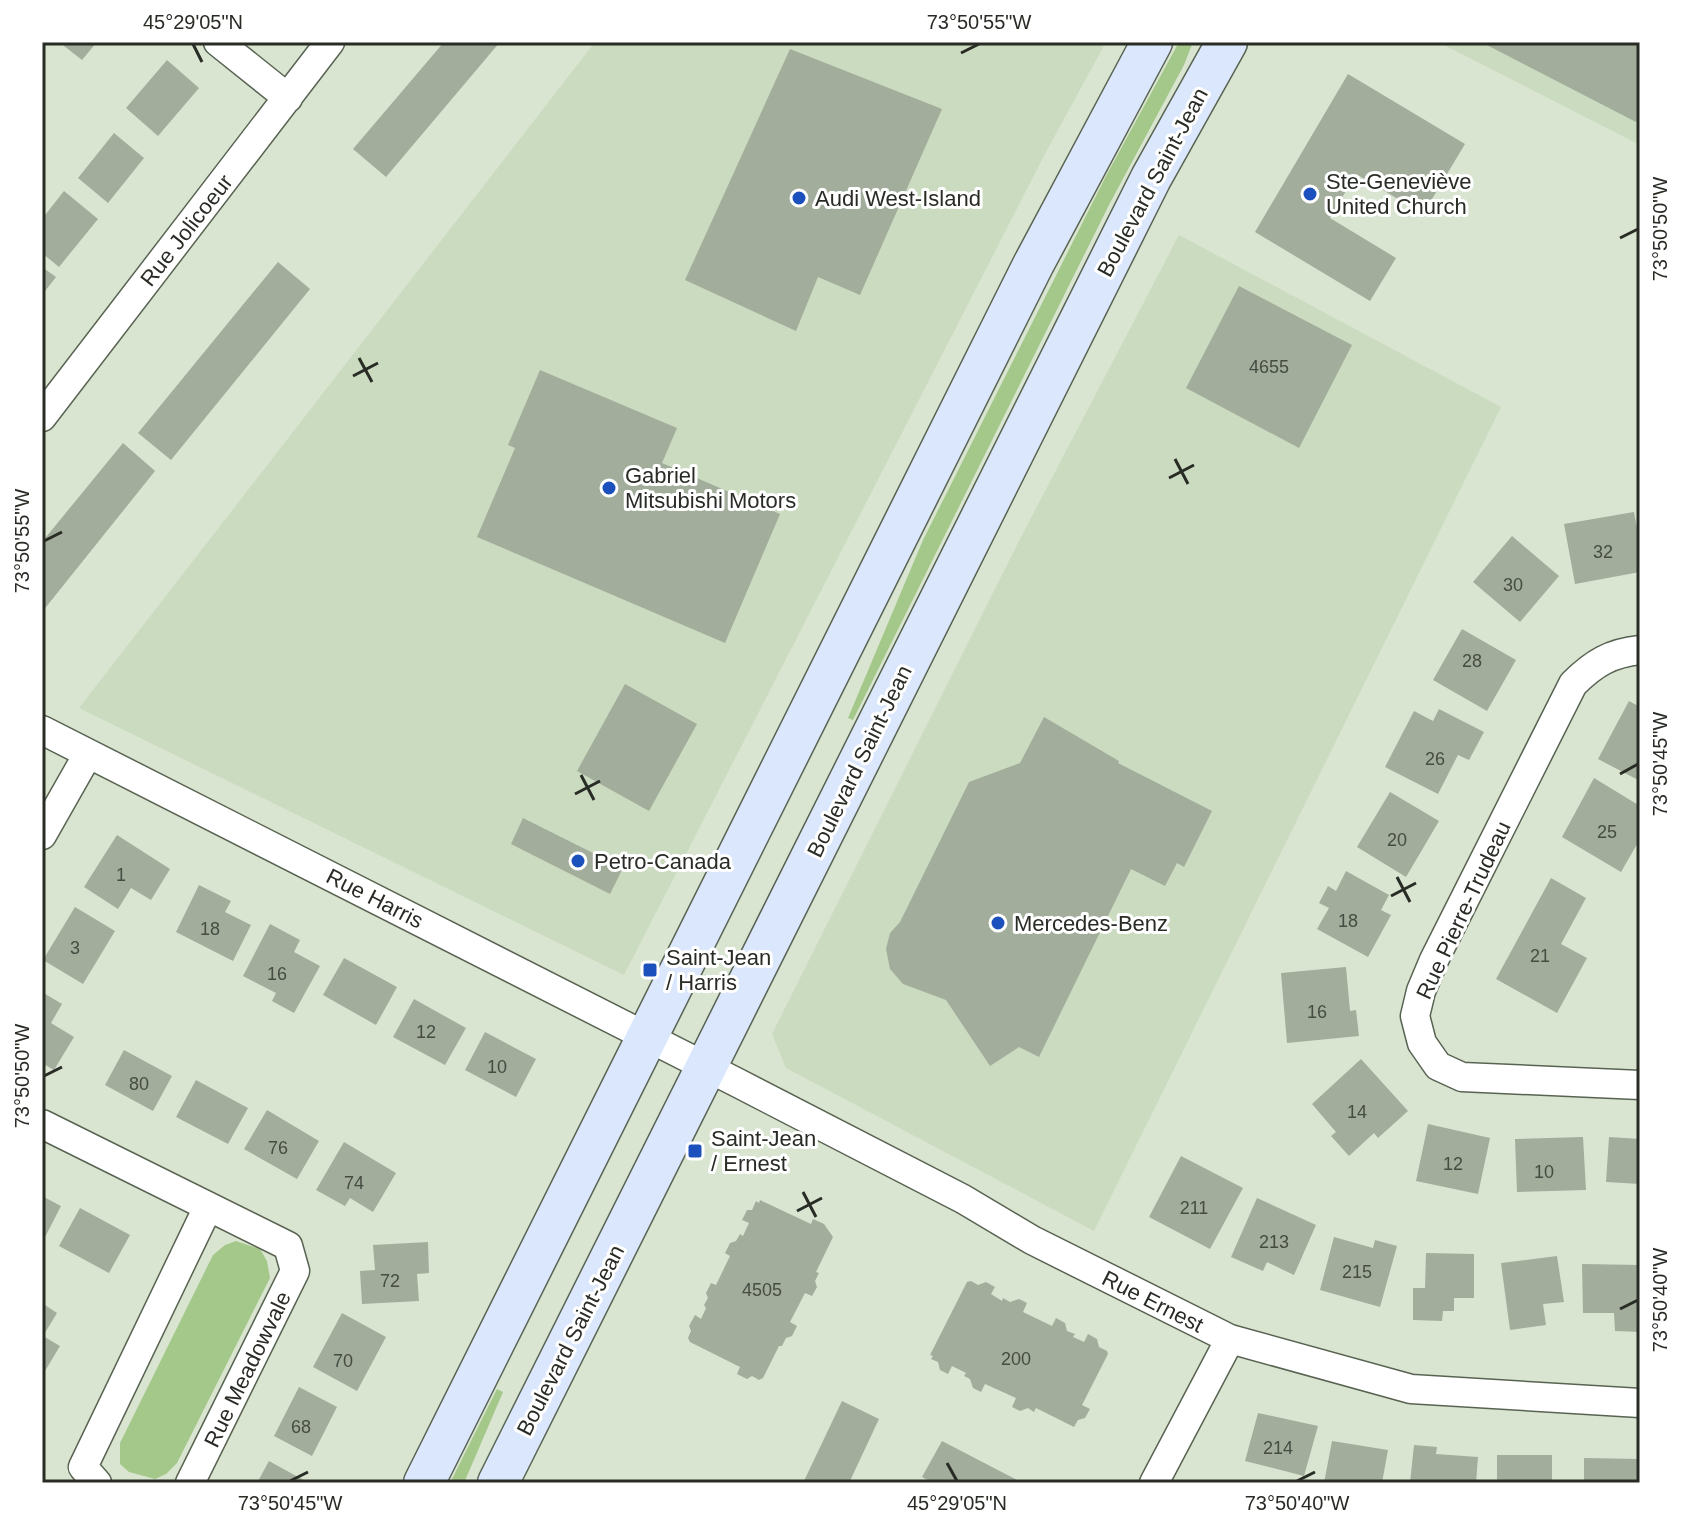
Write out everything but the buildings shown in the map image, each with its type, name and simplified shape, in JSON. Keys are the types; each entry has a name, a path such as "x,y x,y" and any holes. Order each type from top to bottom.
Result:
{"main road":[{"path":"424,1483 1047,238 1152,42"},
{"name":"Boulevard Saint-Jean","path":"498,1483 1144,192 1227,42"}],"street":[{"path":"218,42 288,98"},
{"name":"Rue Jolicoeur","path":"42,417 330,42"},
{"name":"Rue Pierre-Trudeau","path":"1640,650 1616,653 1591,666 1573,684 1434,960 1415,1016 1422,1043 1438,1066 1462,1077 1640,1085"},
{"name":"Rue Harris","path":"42,730 708,1067"},
{"path":"42,835 88,754"},
{"name":"Rue Ernest","path":"708,1067 963,1199 1032,1240 1230,1339 1411,1389 1640,1403"},
{"name":"Rue Meadowvale","path":"42,1124 288,1246 295,1271 190,1483"},
{"path":"97,1483 83,1467 208,1207"},
{"path":"1154,1483 1230,1339"}],"shaded area":[{"path":"595,42 1106,42 1046,152 624,975 79,708"},
{"path":"1438,42 1640,42 1640,145"},
{"path":"1179,235 1501,407 1094,1231 786,1068 772,1034 1021,537"}],"green space":[{"path":"1179,42 1193,42 1184,65 1110,203 853,720 848,718 923,540 1106,176"},
{"path":"236,1241 260,1249 267,1261 270,1278 177,1463 166,1474 155,1479 129,1472 120,1464 120,1443 213,1255"},
{"path":"497,1389 503,1392 464,1483 450,1483"}],"place":[{"name":"Ste-Geneviève United Church","path":"1310,194"},
{"name":"Audi West-Island","path":"799,198"},
{"name":"Gabriel Mitsubishi Motors","path":"609,488"},
{"name":"Petro-Canada","path":"578,861"},
{"name":"Mercedes-Benz","path":"998,923"},
{"name":"Saint-Jean / Harris","path":"650,970"},
{"name":"Saint-Jean / Ernest","path":"695,1151"}]}
